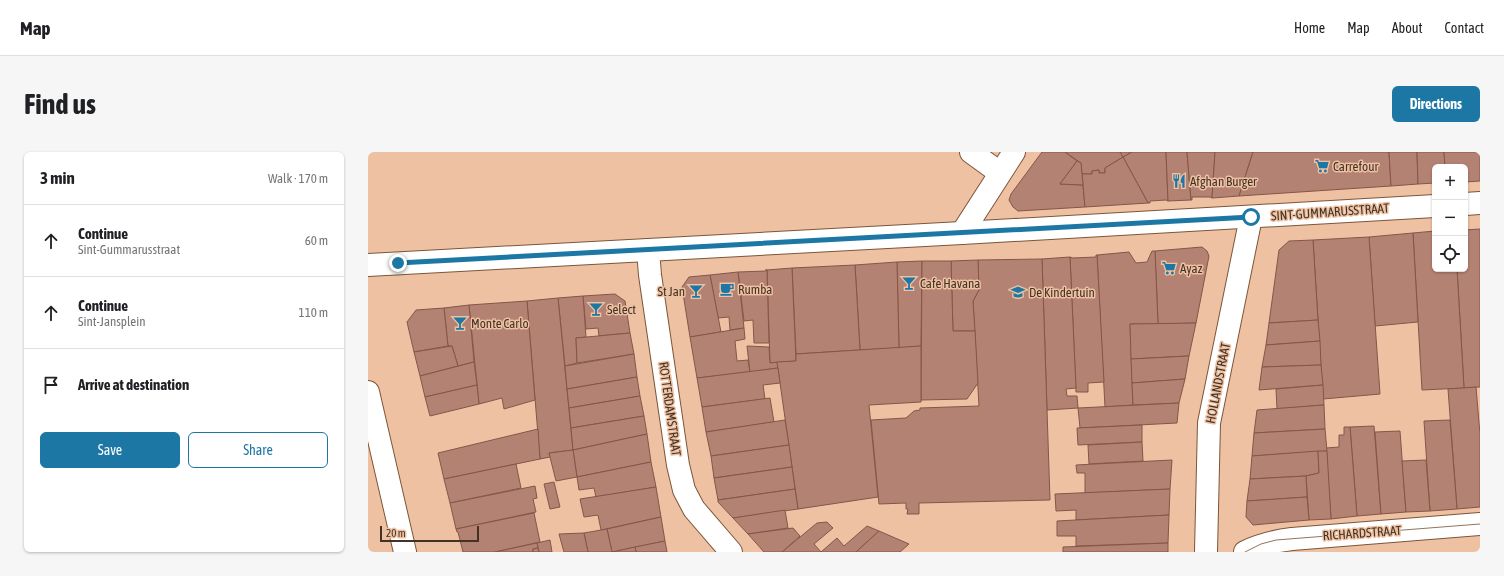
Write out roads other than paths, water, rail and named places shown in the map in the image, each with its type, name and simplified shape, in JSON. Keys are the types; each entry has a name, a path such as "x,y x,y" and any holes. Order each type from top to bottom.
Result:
{"street":[{"path":"971,152 1000,173"},
{"path":"962,233 1014,152"},
{"path":"1468,204 1480,203"},
{"name":"SINT-GUMMARUSSTRAAT","path":"368,265 1432,206"},
{"name":"HOLLANDSTRAAT","path":"1206,552 1209,423 1251,217"},
{"name":"ROTTERDAMSTRAAT","path":"648,250 678,465 684,490 694,509 731,552"},
{"path":"368,392 405,552"},
{"name":"RICHARDSTRAAT","path":"1245,552 1257,546 1292,539 1480,524"}],"tram line":[{"path":"1245,552 1261,544 1276,540 1480,524"}],"place":[{"name":"Carrefour","path":"1322,166"},
{"name":"Afghan Burger","path":"1179,181"},
{"name":"Ayaz","path":"1169,268"},
{"name":"Cafe Havana","path":"909,283"},
{"name":"Rumba","path":"727,289"},
{"name":"St Jan","path":"696,291"},
{"name":"De Kindertuin","path":"1018,292"},
{"name":"Select","path":"596,309"},
{"name":"Monte Carlo","path":"460,323"}]}
